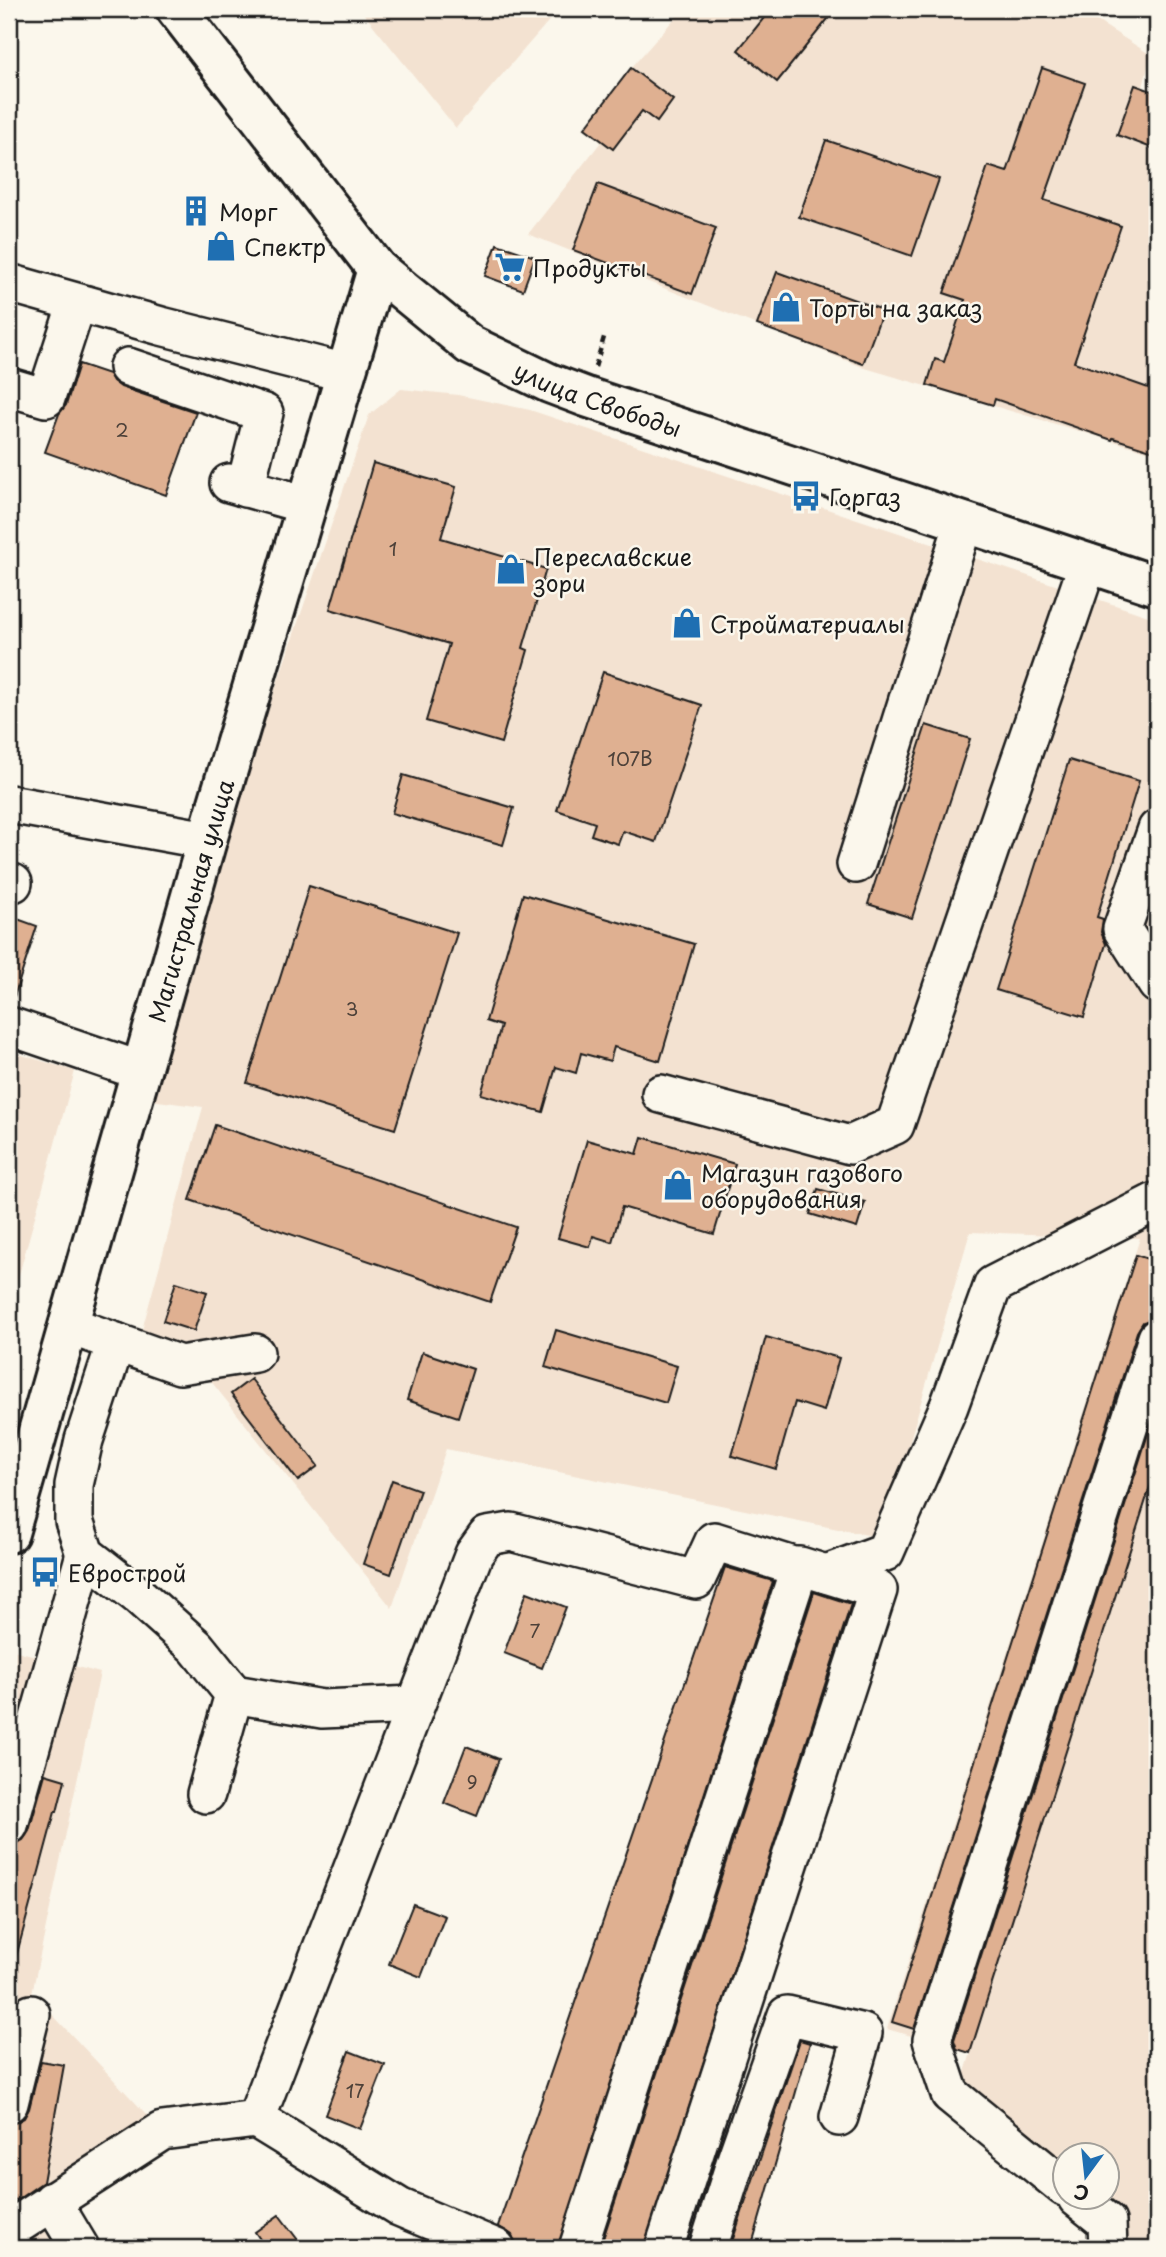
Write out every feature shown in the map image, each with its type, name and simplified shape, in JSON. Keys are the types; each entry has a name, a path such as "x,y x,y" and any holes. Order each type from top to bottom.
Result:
{"main road":[{"name":"улица Свободы","path":"176,9 377,270 470,345 549,383 1157,586"},
{"name":"Магистральная улица","path":"9,1533 207,841 377,270"}],"street":[{"path":"9,283 346,373"},
{"path":"9,387 46,398 77,303"},
{"path":"128,367 264,413 237,486 307,505"},
{"path":"856,864 964,523"},
{"path":"661,1094 850,1145 895,1125 1088,563"},
{"path":"9,804 207,841"},
{"path":"1157,829 1122,929 1157,984"},
{"path":"9,1027 141,1071"},
{"path":"813,1571 885,1552 950,1406 993,1285 1157,1193"},
{"path":"68,1325 180,1364 255,1353"},
{"path":"1050,2176 950,2094 932,2039 1157,1338"},
{"path":"116,1342 84,1440 74,1485 74,1521 85,1554 140,1597 196,1647 234,1694 322,1709 415,1705"},
{"path":"256,2119 474,1554 487,1536 511,1532 696,1580 713,1541 878,1590 664,2248"},
{"path":"9,1825 85,1554"},
{"path":"578,2248 813,1571"},
{"path":"206,1794 234,1694"},
{"path":"744,2000 787,2015 863,2033 839,2117"},
{"path":"9,2103 31,2014"},
{"path":"708,2248 787,2015"},
{"path":"9,2230 162,2131 256,2119 399,2207 496,2248"},
{"path":"696,2148 736,2160"},
{"path":"52,2201 80,2248"},
{"path":"1095,2212 1107,2222 1108,2248"}],"shaded area":[{"path":"360,9 559,9 456,128"},
{"path":"683,9 1078,9 1151,55 1143,87 1157,93 1157,454 865,368 528,234 601,142 584,128 631,68"},
{"path":"401,389 458,395 530,410 1157,619 1157,2248 1123,2248 1102,2212 1120,2212 1120,2142 1050,2142 1050,2162 960,2088 971,2053 887,2029 1140,1238 970,1232 882,1538 446,1449 392,1608 190,1355 139,1341 203,1107 135,1098 369,415"},
{"path":"9,1051 75,1071 9,1311"},
{"path":"9,1649 100,1673 32,1993 163,2132 52,2202 79,2248 9,2248"}],"building":[{"path":"771,9 836,9 777,82 738,50"},
{"path":"631,68 673,100 657,122 642,111 613,149 585,128"},
{"path":"1042,68 1085,83 1044,200 1121,226 1074,362 1157,391 1157,452 1113,438 1112,440 995,399 993,405 927,385 935,359 944,362 965,300 944,293 988,166 1007,172"},
{"path":"1135,85 1157,93 1157,150 1117,135"},
{"path":"826,140 939,179 912,256 799,217"},
{"path":"598,184 716,228 692,294 573,250"},
{"name":"Продукты","path":"497,244 535,257 523,290 485,276"},
{"path":"777,272 883,310 863,364 757,325"},
{"path":"79,364 109,374 121,387 196,412 166,495 45,452 59,414 66,405"},
{"path":"373,463 456,487 441,538 546,569 523,648 528,650 501,743 426,721 449,644 330,609"},
{"path":"603,672 702,705 656,842 623,831 618,844 591,835 595,823 557,810"},
{"path":"926,725 970,739 912,918 868,904"},
{"path":"1069,760 1139,781 1097,917 1103,919 1101,932 1106,944 1084,1017 996,990"},
{"path":"403,775 514,808 503,845 392,813"},
{"path":"309,886 457,933 395,1129 247,1083"},
{"path":"523,894 694,944 660,1061 614,1047 610,1061 581,1053 576,1073 556,1067 543,1112 481,1094 501,1026 486,1021"},
{"path":"9,916 37,926 13,1000 9,999"},
{"path":"215,1125 516,1227 490,1302 190,1200"},
{"path":"642,1137 735,1164 714,1234 622,1207 612,1242 593,1236 590,1247 558,1238 587,1140 637,1154"},
{"path":"818,1189 865,1202 857,1228 810,1214"},
{"path":"1136,1255 1157,1262 1157,1318 1143,1322 1137,1332 914,2029 892,2022"},
{"path":"176,1282 207,1292 194,1331 163,1321"},
{"path":"556,1330 677,1366 666,1403 545,1367"},
{"path":"766,1337 839,1358 824,1411 795,1402 776,1469 732,1456"},
{"path":"422,1352 473,1369 458,1417 407,1400"},
{"path":"251,1379 318,1466 298,1481 231,1394"},
{"path":"1157,1406 1157,1465 970,2053 957,2049 954,2040"},
{"path":"392,1480 420,1490 391,1574 363,1564"},
{"path":"725,1567 773,1581 558,2248 517,2248 512,2235 498,2226"},
{"path":"527,1592 566,1607 542,1668 504,1653"},
{"path":"814,1592 851,1604 644,2248 600,2248"},
{"path":"466,1746 499,1759 477,1816 444,1803"},
{"path":"45,1774 65,1780 16,1957 9,1956 9,1855 11,1845 23,1840 29,1831"},
{"path":"413,1904 445,1916 421,1977 389,1964"},
{"path":"800,2040 810,2043 751,2248 730,2248"},
{"path":"349,2051 385,2065 360,2129 325,2115"},
{"path":"41,2061 64,2065 43,2182 17,2200 9,2198 9,2123 24,2118 29,2109"},
{"path":"279,2215 304,2248 266,2248 255,2232"}],"place":[{"name":"Морг","path":"196,211"},
{"name":"Спектр","path":"221,246"},
{"name":"Продукты","path":"510,267"},
{"name":"Торты на заказ","path":"786,307"},
{"name":"Горгаз","path":"806,496"},
{"name":"Переславские зори","path":"511,569"},
{"name":"Стройматериалы","path":"687,623"},
{"name":"Магазин газового оборудования","path":"678,1185"},
{"name":"Еврострой","path":"45,1572"}]}
